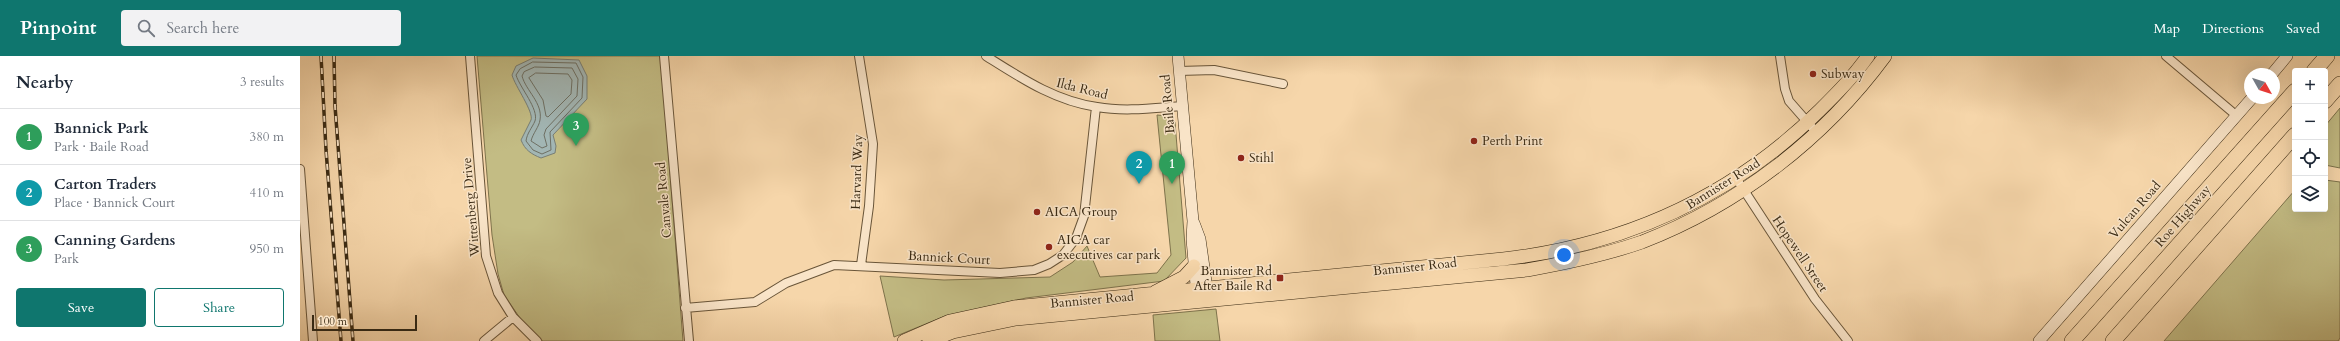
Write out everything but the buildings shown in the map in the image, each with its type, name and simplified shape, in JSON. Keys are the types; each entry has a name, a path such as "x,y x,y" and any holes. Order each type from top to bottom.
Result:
{"highway":[{"path":"2317,68 2327,56"},
{"path":"2328,98 2340,84"},
{"name":"Roe Highway","path":"2072,341 2292,94"},
{"path":"2113,341 2292,138"}],"main road":[{"name":"Bannister Road","path":"929,341 953,332 1016,319 1503,259 1568,249 1608,238 1683,209 1736,178 1763,160 1808,122 1846,84 1868,56"},
{"name":"Bannister Road","path":"904,341 950,321 1014,307 1150,295 1202,295 1466,277 1558,265 1599,255 1665,232 1744,190 1772,170 1817,133 1848,101 1885,56"},
{"path":"1150,295 1184,277 1194,266"}],"street":[{"name":"Wittenberg Drive","path":"470,56 486,256 498,293 512,317 536,341"},
{"name":"Canvale Road","path":"664,56 689,341"},
{"name":"Harvard Way","path":"859,56 872,144 869,206 861,265"},
{"name":"Ilda Road","path":"986,56 1048,93 1096,107 1136,109 1183,106"},
{"name":"Baile Road","path":"1178,56 1193,221 1192,239 1194,266 1202,295"},
{"path":"1780,56 1785,89 1789,101 1817,133"},
{"path":"2166,56 2237,116"},
{"path":"2277,68 2287,56"},
{"path":"1179,72 1214,70 1283,84"},
{"name":"Vulcan Road","path":"2039,341 2247,104"},
{"name":"Bannick Court","path":"685,308 755,302 786,283 822,268 834,266 861,265 1000,273 1034,270 1049,264 1063,255 1076,238 1084,216 1096,107"},
{"path":"300,169 313,341"},
{"name":"Hopewell Street","path":"1736,178 1815,299 1848,341"},
{"name":"Baile Road","path":"1193,221 1200,239 1202,295"},
{"path":"484,341 512,317"}],"shaded area":[{"path":"477,56 661,56 683,341 543,341 529,331 504,295 498,274 492,235"},
{"path":"2340,108 2340,168 2328,166 2328,122"},
{"path":"1157,115 1168,116 1175,122 1186,258 1164,281 1026,298 945,316 894,337 880,276 944,280 1050,277 1073,262 1087,246 1100,277 1157,273 1171,255"},
{"path":"2328,180 2340,182 2340,338 2338,341 2164,341 2292,193 2292,212 2328,212"},
{"path":"1216,309 1220,341 1155,341 1153,315"}],"water":[{"path":"533,58 579,60 587,76 587,99 553,135 556,146 555,153 541,158 529,151 521,140 531,120 531,116 512,75 516,66"}],"railway":[{"path":"321,56 326,150 341,341"},
{"path":"334,56 335,106 353,341"}],"place":[{"name":"Subway","path":"1813,74"},
{"name":"Perth Print","path":"1474,141"},
{"name":"Canning Gardens","path":"576,146"},
{"name":"Stihl","path":"1241,158"},
{"name":"Carton Traders","path":"1139,184"},
{"name":"Bannick Park","path":"1172,184"},
{"name":"AICA Group","path":"1037,212"},
{"name":"AICA car executives car park","path":"1049,247"},
{"name":"Bannister Rd After Baile Rd","path":"1280,278"}]}
